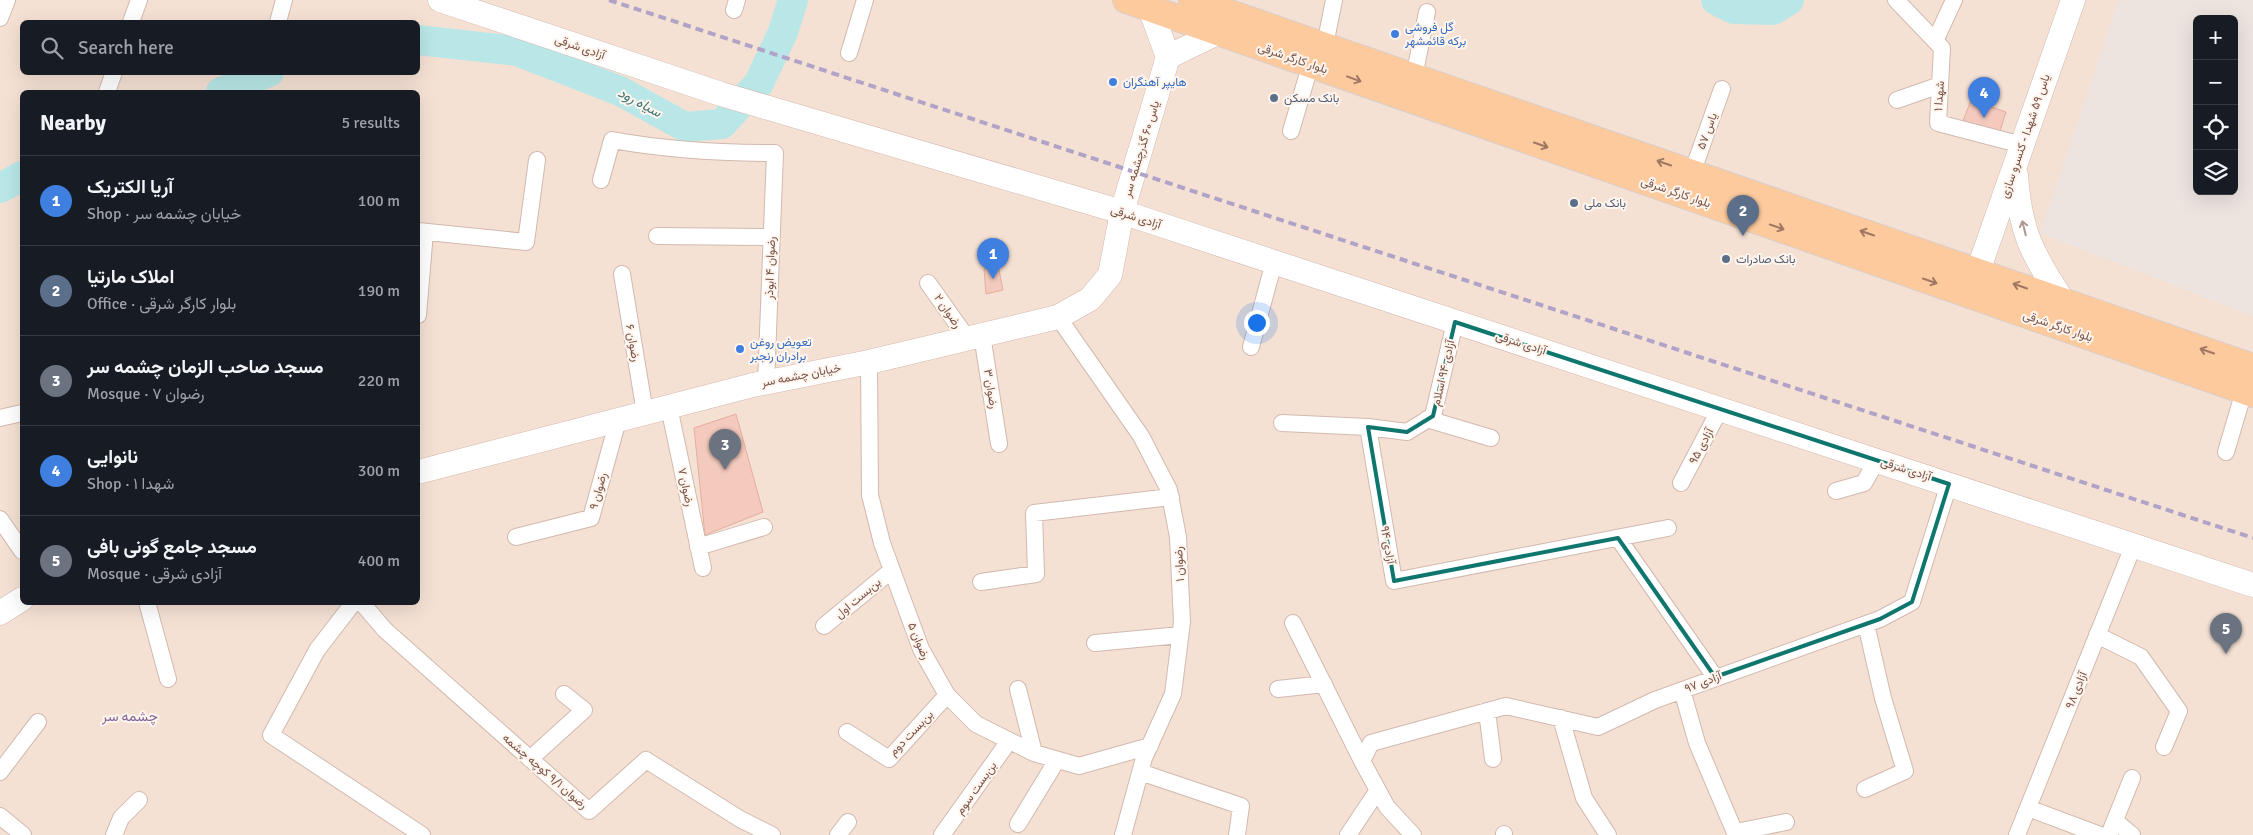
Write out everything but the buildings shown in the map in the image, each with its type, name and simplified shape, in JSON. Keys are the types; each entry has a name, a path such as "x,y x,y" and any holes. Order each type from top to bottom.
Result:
{"main road":[{"name":"بلوار کارگر شرقی","path":"1194,0 1318,54 2250,384"},
{"name":"بلوار کارگر شرقی","path":"1138,4 1219,32 1414,77 1513,123 1692,173 2063,301 2250,384"}],"street":[{"path":"0,18 7,0"},
{"path":"132,20 139,0"},
{"path":"279,20 284,0"},
{"name":"آزادی شرقی","path":"440,0 721,94 1122,212 2134,544 2253,585"},
{"path":"849,53 865,0"},
{"path":"1291,131 1318,54 1334,0"},
{"name":"شهدا ۱","path":"1896,0 1942,48 1938,123 2018,155"},
{"path":"1935,41 1954,0"},
{"name":"یاس ۵۹ شهدا - کنسرو سازی","path":"1978,272 2073,0"},
{"path":"1138,4 1168,57 1219,32"},
{"path":"1414,77 1427,12"},
{"name":"یاس ۶۰ گذرچشمه سر","path":"1122,212 1168,57"},
{"path":"108,90 113,75"},
{"path":"1897,100 1940,85"},
{"name":"یاس ۵۷","path":"1692,173 1722,89"},
{"name":"رضوان ۴ ابوذر","path":"601,180 612,140 662,149 704,153 775,154 766,382"},
{"path":"2018,155 2018,203 2025,236 2040,266 2063,301"},
{"path":"420,260 421,232 526,242 537,160"},
{"name":"خیابان چشمه سر","path":"420,467 618,420 766,382 869,362 1058,317 1090,299 1110,275 1122,212"},
{"path":"657,236 772,237"},
{"path":"1251,347 1274,262"},
{"name":"رضوان ۶","path":"622,274 645,413"},
{"name":"رضوان ۲","path":"928,283 974,337"},
{"name":"رضوان ۱","path":"1058,317 1141,436 1171,497 1178,537 1182,622 1173,694 1140,772 1123,835"},
{"name":"آزادی ۹۴ اسلام","path":"1368,427 1407,432 1433,416 1455,322"},
{"name":"رضوان ۳","path":"974,337 999,444"},
{"name":"رضوان ۵","path":"869,362 870,495 882,543 921,649 947,695 976,724 1034,753 1079,766 1150,746"},
{"path":"2226,452 2250,384"},
{"name":"رضوان ۷","path":"669,407 703,568"},
{"name":"آزادی ۹۵","path":"1681,483 1720,409"},
{"path":"0,418 20,413"},
{"path":"1427,419 1491,438"},
{"name":"رضوان ۹","path":"516,537 591,518 618,420"},
{"path":"1282,423 1368,427"},
{"name":"آزادی ۹۴","path":"1368,427 1394,582 1668,528"},
{"path":"1836,492 1864,483 1877,460"},
{"name":"آزادی ۹۷","path":"1362,760 1371,743 1506,706 1598,727 1655,700 1866,624 1912,602 1949,484"},
{"path":"980,582 1036,574 1034,513 1171,497"},
{"path":"0,520 20,548"},
{"path":"698,547 764,527"},
{"path":"1618,538 1715,677"},
{"name":"آزادی ۹۸","path":"2017,835 2134,544"},
{"name":"بن‌بست اول","path":"824,626 892,570"},
{"path":"0,613 20,600"},
{"path":"148,605 168,679"},
{"path":"352,605 317,650 271,735 422,835"},
{"name":"رضوان ۹/۱ کوچه چشمه","path":"364,605 385,630 589,811 646,760 740,819 772,835"},
{"path":"1293,622 1386,807 1413,835"},
{"path":"1865,789 1905,771 1883,698 1866,624"},
{"path":"1095,643 1180,635"},
{"path":"2097,635 2142,657 2178,711 2164,747"},
{"path":"1278,689 1324,684"},
{"path":"1018,689 1034,753"},
{"path":"1682,690 1697,744 1736,834 1786,822"},
{"path":"530,759 584,710 564,694"},
{"name":"بن‌بست دوم","path":"847,732 889,759 947,695"},
{"path":"1488,711 1493,759"},
{"path":"1561,718 1584,798 1608,835"},
{"path":"0,772 38,722"},
{"name":"بن‌بست سوم","path":"942,835 1009,741"},
{"path":"1018,824 1058,760"},
{"path":"1140,772 1241,806 1237,835"},
{"path":"2132,778 2112,828 2132,835"},
{"path":"1348,835 1378,790"},
{"path":"114,835 121,818 139,800"},
{"path":"2028,808 2100,835"},
{"path":"0,817 23,835"}],"highlighted area":[{"path":"1455,322 1949,484 1912,602 1880,619 1715,677 1618,538 1394,581 1368,427 1407,432 1433,416"}],"shaded area":[{"path":"0,0 2253,0 2253,835 0,835"},
{"path":"2119,0 2253,0 2253,316 2040,233"}],"waterway":[{"name":"سیاه رود","path":"420,40 517,51 620,91 685,127 722,124 759,83 783,32 793,0"},
{"name":"سیاه رود","path":"1716,0 1734,9 1773,10 1789,0"},
{"name":"سیاه رود","path":"226,90 262,75"},
{"name":"سیاه رود","path":"0,188 20,177"}],"railway":[{"path":"609,0 2253,538"}],"place":[{"name":"گل فروشی برکه قائمشهر","path":"1395,34"},
{"name":"هایپر آهنگران","path":"1113,82"},
{"name":"بانک مسکن","path":"1274,98"},
{"name":"نانوایی","path":"1984,118"},
{"name":"بانک ملی","path":"1574,203"},
{"name":"املاک مارتیا","path":"1743,236"},
{"name":"بانک صادرات","path":"1726,259"},
{"name":"آریا الکتریک","path":"993,279"},
{"name":"تعویض روغن برادران رنجبر","path":"740,349"},
{"name":"مسجد صاحب الزمان چشمه سر","path":"725,470"},
{"name":"مسجد جامع گونی بافی","path":"2226,654"}],"district":[{"name":"چشمه سر","path":"130,716"}]}
